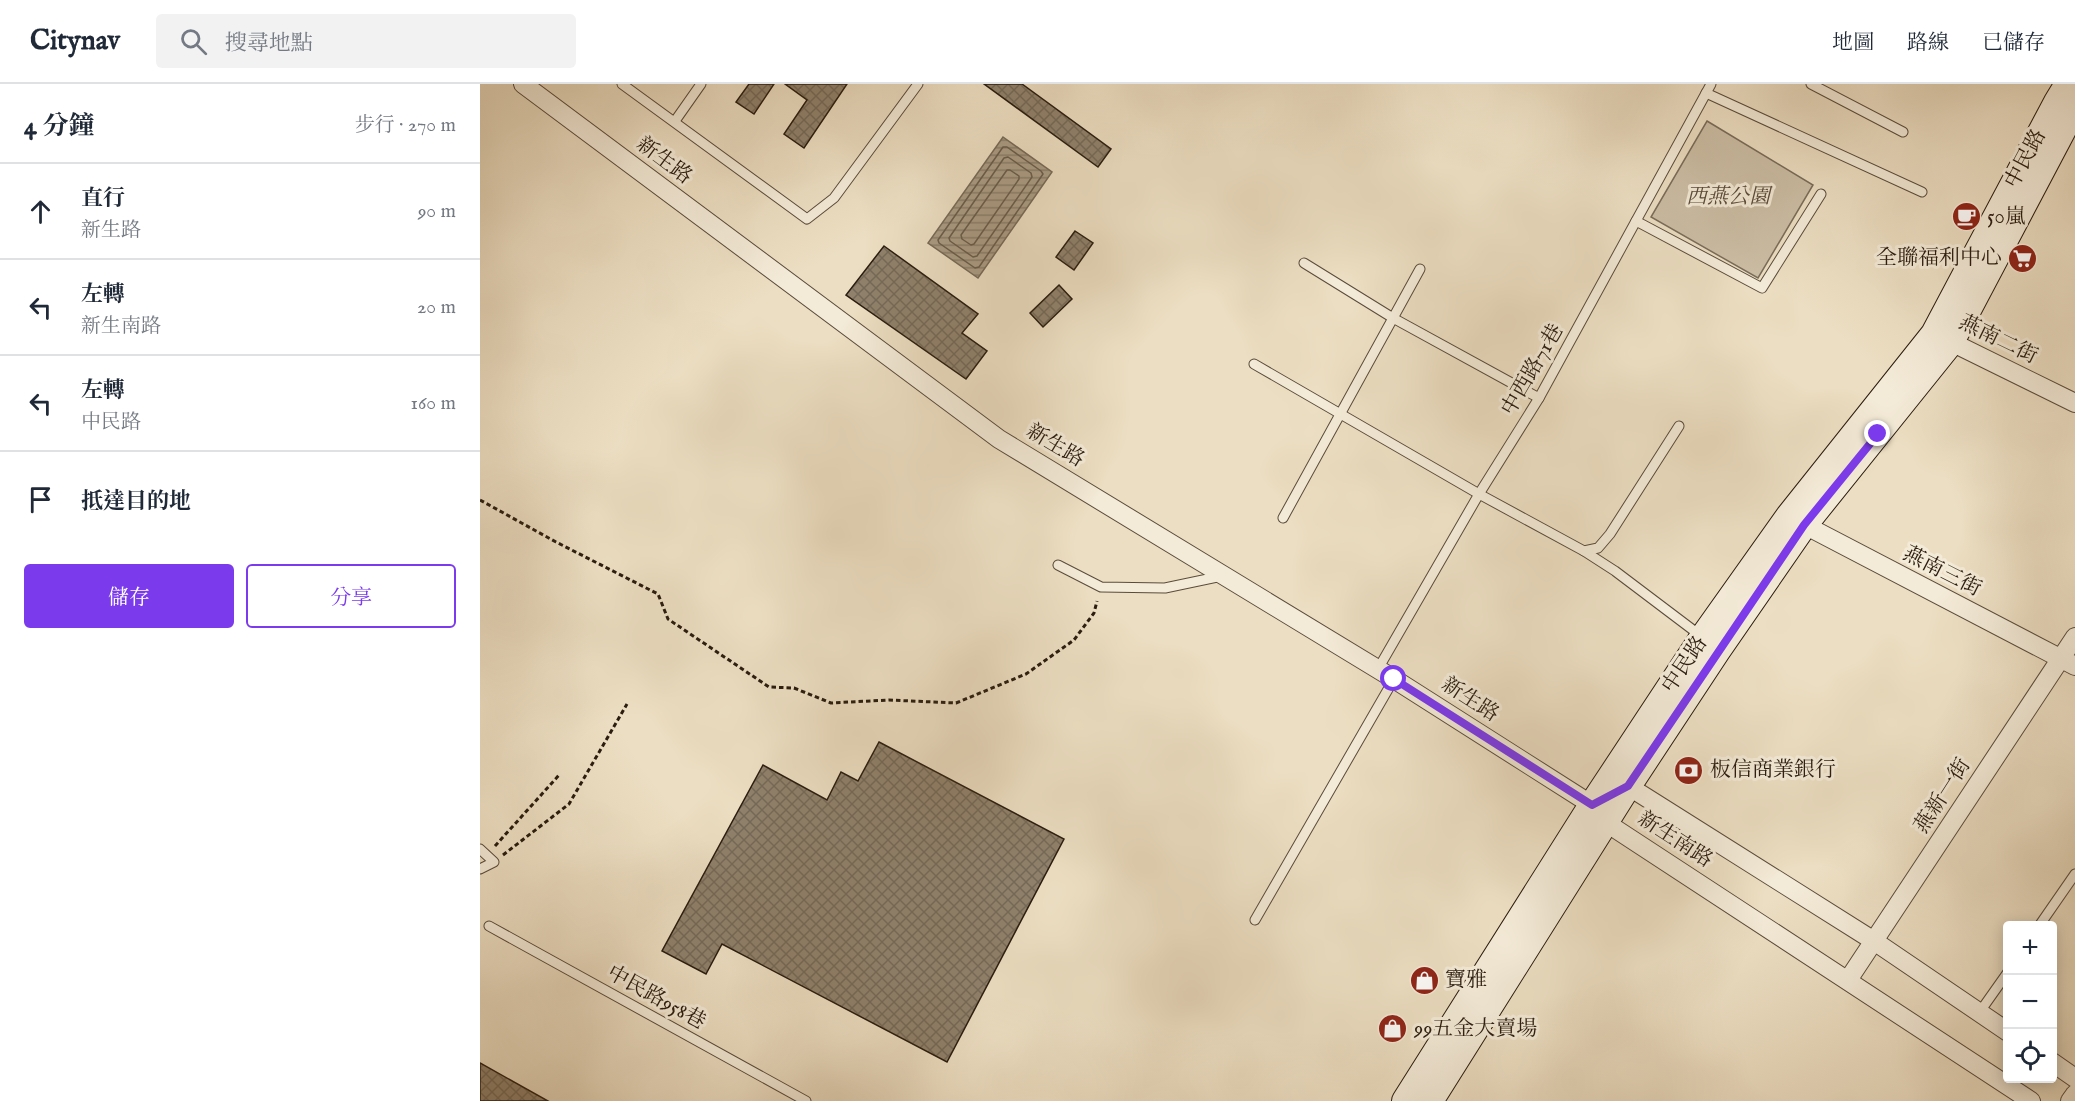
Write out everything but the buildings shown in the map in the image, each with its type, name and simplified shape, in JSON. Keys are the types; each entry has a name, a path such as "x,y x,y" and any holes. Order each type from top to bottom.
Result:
{"main road":[{"name":"中民路","path":"1942,338 2051,112 2068,84"},
{"path":"2074,84 2075,93"},
{"name":"中民路","path":"1430,1101 1703,638 1942,338 2075,107"},
{"name":"中民路","path":"1405,1101 1599,814 1628,786 1796,521"}],"street":[{"name":"新生路","path":"523,84 999,439 1378,669 1599,814"},
{"name":"燕南二街","path":"1942,338 2075,403"},
{"name":"燕南三街","path":"1796,521 2067,662"},
{"name":"燕新一街","path":"1848,980 2067,662 2075,637"},
{"name":"新生南路","path":"1628,786 1874,941 2003,1029"},
{"name":"新生南路","path":"1599,814 2031,1101"},
{"path":"2057,1065 2075,1078"},
{"path":"2070,1101 2075,1095"}],"lane":[{"path":"622,84 807,219 834,198 918,84"},
{"path":"675,121 701,84"},
{"name":"中西路71巷","path":"1378,669 1479,494 1539,398 1711,84"},
{"path":"1811,84 1903,132"},
{"path":"1706,93 1922,192"},
{"path":"1636,221 1762,288 1821,194"},
{"path":"1304,263 1394,318 1539,398"},
{"path":"1283,518 1420,269"},
{"path":"1254,364 1479,494 1584,551 1615,571 1703,638"},
{"path":"1584,551 1598,548 1610,534 1678,426"},
{"path":"1059,565 1101,587 1166,588 1224,575"},
{"path":"1256,920 1394,679"},
{"path":"480,869 487,855"},
{"path":"2042,921 2075,873"},
{"name":"中民路958巷","path":"489,926 806,1101"},
{"path":"1979,1013 2005,975"}],"path":[{"path":"480,500 555,542 658,594 668,619 769,687 794,688 831,703 890,700 956,703 1026,675 1074,640 1094,613 1101,587"},
{"path":"487,855 569,804 627,704"},
{"path":"487,855 560,774"}],"green space":[{"name":"西燕公園","path":"1707,121 1813,185 1758,278 1651,217"}],"water":[{"path":"1003,137 1052,172 978,278 928,243"}],"place":[{"name":"50嵐","path":"1966,217"},
{"name":"全聯福利中心","path":"2023,258"},
{"name":"板信商業銀行","path":"1689,770"},
{"name":"寶雅","path":"1424,980"},
{"name":"99五金大賣場","path":"1393,1029"}],"route":[{"path":"1394,679 1592,805 1628,786 1804,525 1878,434"}]}
